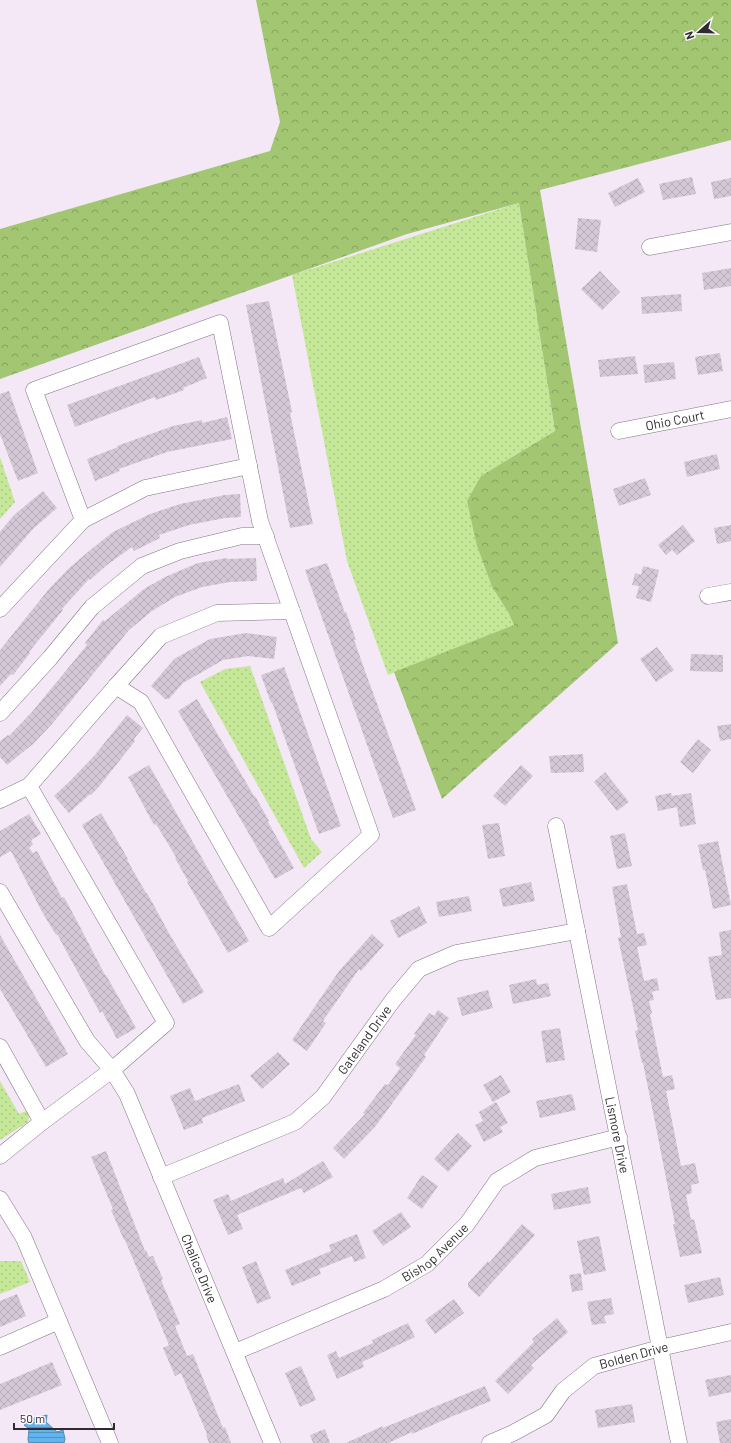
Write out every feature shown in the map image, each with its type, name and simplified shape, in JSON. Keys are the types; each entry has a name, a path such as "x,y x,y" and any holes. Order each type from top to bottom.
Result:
{"street":[{"path":"650,247 731,232"},
{"path":"83,520 34,390 220,323 260,521 371,835 269,928 141,702 116,686"},
{"name":"Ohio Court","path":"619,430 731,409"},
{"path":"0,609 83,520 145,488 249,466"},
{"path":"0,713 50,658 92,607 142,566 180,551 242,536 266,536"},
{"path":"708,596 731,592"},
{"path":"0,800 29,786 161,636 217,613 292,611"},
{"path":"0,1156 42,1122 112,1070 166,1023 29,786"},
{"name":"Lismore Drive","path":"556,826 679,1443"},
{"name":"Chalice Drive","path":"0,892 86,1041 112,1070 127,1094 272,1443"},
{"name":"Gateland Drive","path":"161,1177 295,1122 323,1098 393,1000 419,969 456,953 577,931"},
{"path":"0,1047 42,1122"},
{"name":"Bishop Avenue","path":"235,1352 384,1289 427,1264 467,1224 497,1181 535,1158 619,1137"},
{"path":"0,1199 24,1238 110,1443"},
{"path":"0,1347 59,1322"},
{"name":"Bolden Drive","path":"490,1443 513,1433 546,1415 563,1391 594,1366 660,1348 731,1332"}],"green space":[{"path":"256,0 731,0 731,140 540,190 618,643 442,799 394,672 514,625 508,612 492,587 477,546 467,501 481,476 555,431 519,203 407,234 0,379 0,229 270,151 280,122"},
{"path":"519,203 555,431 481,476 477,546 492,587 508,612 514,625 388,675 347,561 292,275"},
{"path":"0,457 15,502 0,519"},
{"path":"250,666 311,839 322,852 304,868 200,682 225,669"},
{"path":"0,1081 19,1114 26,1111 29,1115 28,1122 0,1140"},
{"path":"0,1261 21,1261 30,1282 0,1294"}],"water":[{"path":"47,1415 46,1422 57,1432 63,1430 65,1439 64,1443 29,1443 29,1429 24,1425 34,1418"}],"building":[{"path":"692,177 696,194 663,200 659,184"},
{"path":"638,178 645,192 615,207 608,193"},
{"path":"731,178 731,196 714,199 711,182"},
{"path":"578,218 601,220 597,252 575,249"},
{"path":"731,268 731,286 704,290 702,273"},
{"path":"600,271 620,292 602,310 581,289"},
{"path":"681,294 682,311 642,314 641,297"},
{"path":"269,301 313,524 290,528 246,305"},
{"path":"720,353 723,371 698,375 695,357"},
{"path":"635,356 638,374 600,377 598,360"},
{"path":"199,357 207,378 183,388 184,390 156,400 155,397 75,427 67,405"},
{"path":"674,362 676,379 645,383 643,365"},
{"path":"9,391 38,473 18,481 0,434 0,394"},
{"path":"227,417 232,439 167,452 119,469 120,471 95,481 87,459 118,447 117,446 173,426 202,420 202,423"},
{"path":"717,454 720,469 687,477 684,462"},
{"path":"645,478 651,495 619,506 613,489"},
{"path":"43,491 57,508 33,529 0,567 0,532 14,515"},
{"path":"240,494 241,517 225,518 189,525 159,535 160,538 134,551 132,547 107,565 90,580 89,579 62,609 63,610 29,652 30,653 13,675 11,674 0,686 0,650 49,589 68,569 94,547 113,532 150,514 180,504 225,495"},
{"path":"683,525 695,541 677,555 672,550 666,555 658,545"},
{"path":"731,525 731,541 717,544 714,528"},
{"path":"227,558 256,558 257,581 230,582 202,587 175,597 152,611 129,630 52,724 33,744 7,765 0,757 0,741 8,735 9,736 32,712 87,645 85,643 103,620 105,621 144,589 165,577 198,563"},
{"path":"327,563 345,613 346,612 356,640 354,640 416,810 393,818 305,570"},
{"path":"643,566 659,570 651,602 636,598 639,586 632,585 635,573 641,575"},
{"path":"246,633 277,637 274,659 248,656 223,660 183,683 169,699 165,699 151,686 174,659 210,639"},
{"path":"657,647 674,670 656,682 640,659"},
{"path":"691,654 723,655 723,672 690,671"},
{"path":"284,667 341,826 319,834 261,675"},
{"path":"197,699 255,796 294,868 275,879 178,711"},
{"path":"127,715 143,728 134,739 135,741 98,788 69,813 54,796 94,756"},
{"path":"731,724 731,739 720,741 717,726"},
{"path":"698,739 711,750 693,773 680,762"},
{"path":"583,754 584,772 551,773 549,756"},
{"path":"149,765 249,941 228,953 187,882 188,881 175,858 176,857 156,824 154,825 128,777"},
{"path":"521,765 533,776 505,806 493,796"},
{"path":"605,772 629,802 617,811 594,782"},
{"path":"671,793 672,796 691,793 696,824 680,827 677,807 658,811 655,796"},
{"path":"101,813 204,992 183,1004 82,825"},
{"path":"29,814 41,834 31,840 33,844 29,848 33,853 37,851 136,1028 117,1039 102,1011 100,1013 57,934 56,935 41,910 11,851 0,857 0,831"},
{"path":"499,823 505,856 488,859 482,825"},
{"path":"625,833 632,866 617,869 610,836"},
{"path":"718,841 731,905 713,909 698,845"},
{"path":"531,882 535,901 503,907 499,889"},
{"path":"627,884 637,934 644,933 647,945 637,947 644,981 657,978 659,990 652,992 654,1000 649,1001 652,1013 650,1014 663,1077 672,1075 675,1089 666,1091 681,1166 695,1163 699,1183 691,1185 692,1193 686,1195 691,1220 694,1219 702,1253 680,1257 656,1127 635,1031 638,1030 618,938 621,937 612,887"},
{"path":"469,896 472,911 439,917 436,902"},
{"path":"419,906 427,923 398,938 390,921"},
{"path":"731,930 731,998 716,1000 708,957 722,955 719,932"},
{"path":"372,934 384,945 361,971 359,969 323,1021 326,1023 307,1051 292,1040 339,971"},
{"path":"0,935 68,1054 46,1067 0,989"},
{"path":"536,979 537,985 548,983 551,996 513,1004 509,985"},
{"path":"488,990 493,1008 462,1016 457,998"},
{"path":"438,1010 449,1018 424,1055 426,1057 375,1127 344,1159 333,1148 365,1114 363,1113 385,1084 388,1085 400,1068 395,1064 416,1035 414,1034 429,1013 434,1016"},
{"path":"560,1028 565,1060 546,1063 541,1031"},
{"path":"278,1052 290,1064 262,1089 250,1076"},
{"path":"501,1075 511,1092 493,1102 483,1085"},
{"path":"239,1084 245,1101 202,1118 203,1123 184,1130 170,1096 190,1088 195,1101"},
{"path":"572,1094 576,1110 540,1118 536,1101"},
{"path":"496,1102 508,1123 500,1127 503,1132 484,1142 475,1125 483,1121 479,1112"},
{"path":"458,1133 472,1146 448,1172 434,1159"},
{"path":"106,1151 145,1251 146,1250 149,1257 153,1256 163,1279 161,1280 180,1324 175,1326 187,1356 193,1354 223,1428 225,1427 231,1443 209,1443 207,1434 181,1373 175,1376 163,1348 169,1345 111,1210 113,1209 91,1157"},
{"path":"323,1161 333,1177 304,1193 301,1188 237,1215 243,1229 228,1235 213,1200 228,1194 231,1201 283,1178 285,1184"},
{"path":"422,1175 438,1186 422,1209 407,1198"},
{"path":"588,1187 591,1203 554,1210 551,1194"},
{"path":"401,1212 411,1227 383,1246 372,1231"},
{"path":"522,1224 535,1235 479,1297 468,1287 468,1283 488,1261 489,1263"},
{"path":"357,1234 366,1258 354,1262 352,1256 319,1269 321,1274 292,1286 285,1270 331,1251 329,1245"},
{"path":"599,1236 606,1271 584,1275 577,1241"},
{"path":"256,1261 271,1298 257,1304 242,1267"},
{"path":"581,1273 583,1290 572,1292 569,1275"},
{"path":"720,1277 724,1295 688,1303 684,1285"},
{"path":"17,1294 26,1316 0,1327 0,1301"},
{"path":"611,1298 614,1314 604,1316 606,1323 592,1325 587,1302"},
{"path":"454,1299 464,1313 435,1334 425,1320"},
{"path":"557,1318 568,1332 531,1365 534,1368 508,1394 495,1381 534,1342 532,1339"},
{"path":"408,1323 415,1337 362,1362 364,1367 337,1379 327,1355 336,1351 339,1358 373,1343 372,1340"},
{"path":"52,1362 62,1385 0,1410 0,1384"},
{"path":"301,1366 316,1400 300,1407 285,1373"},
{"path":"731,1375 731,1392 709,1397 705,1380"},
{"path":"485,1386 491,1401 412,1434 412,1432 388,1443 346,1443 383,1426 383,1428"},
{"path":"632,1404 635,1422 598,1428 595,1410"},
{"path":"731,1419 731,1443 720,1443 716,1422"},
{"path":"325,1429 330,1443 313,1443 310,1435"}]}
